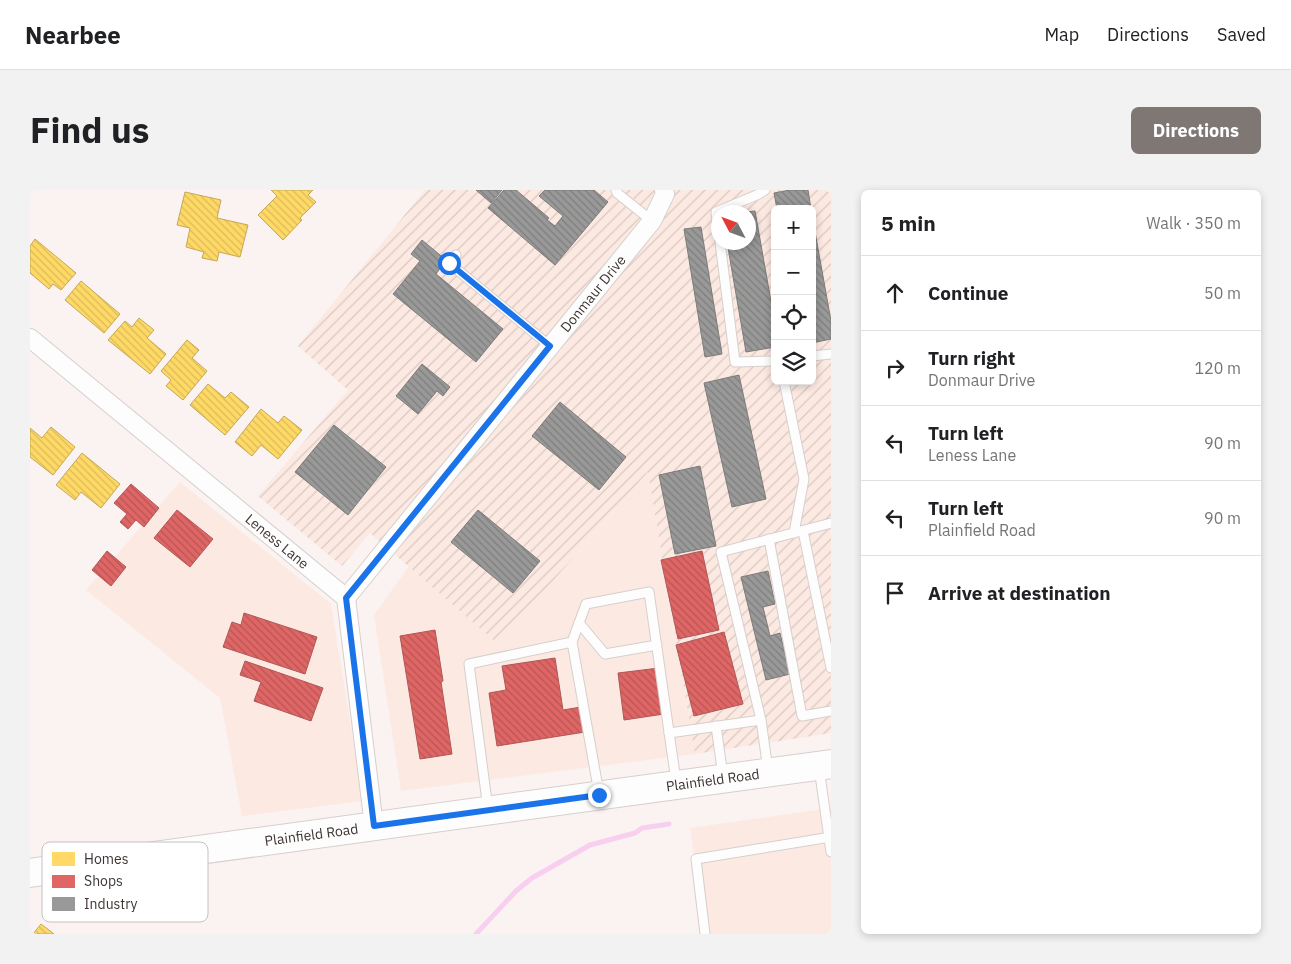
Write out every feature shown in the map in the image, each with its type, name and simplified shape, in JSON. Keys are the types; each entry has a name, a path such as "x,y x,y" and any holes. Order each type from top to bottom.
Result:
{"main road":[{"name":"Plainfield Road","path":"208,849 825,765"}],"street":[{"name":"Donmaur Drive","path":"346,598 652,221 664,192"},
{"name":"Leness Lane","path":"30,338 346,598"},
{"path":"346,598 374,826"}],"lane":[{"path":"616,190 616,193 652,221"},
{"path":"733,205 765,190"},
{"path":"721,250 735,362 771,360"},
{"path":"456,255 449,263 550,346"},
{"path":"816,356 831,354"},
{"path":"785,385 804,479 798,532 831,668"},
{"path":"769,772 761,720 721,552 831,523"},
{"path":"769,539 802,716 831,711"},
{"path":"599,795 572,642 586,604 649,592 676,785"},
{"path":"579,623 605,654 657,645"},
{"path":"488,810 469,664 572,642"},
{"path":"669,733 761,720"},
{"path":"716,726 723,778"},
{"path":"825,765 831,852"},
{"path":"705,934 696,859 830,837"}],"shaded area":[{"path":"425,190 831,190 831,733 695,754 648,472 498,644 370,533 342,566 258,496 348,390 298,346"},
{"path":"648,472 695,754 401,791 374,615 409,566 498,644"},
{"path":"180,482 331,604 363,801 242,816 220,698 86,590"},
{"path":"831,808 831,934 706,934 690,828"}],"building: Homes":[{"path":"271,190 313,190 308,195 316,202 300,218 302,220 283,240 258,215 277,196"},
{"path":"185,192 221,200 217,218 248,225 240,257 219,252 217,261 202,258 204,252 186,247 190,228 177,225"},
{"path":"35,239 76,273 61,290 53,284 49,289 30,273 30,246"},
{"path":"81,281 120,314 104,333 65,300"},
{"path":"139,318 154,330 147,338 166,354 150,374 108,340 125,321 132,327"},
{"path":"187,340 199,350 192,358 207,371 183,400 166,386 171,380 161,371"},
{"path":"208,384 225,398 231,392 249,407 225,435 190,405"},
{"path":"261,409 278,423 284,416 302,430 278,459 261,445 252,456 235,442"},
{"path":"51,427 75,447 53,475 30,457 30,428 42,438"},
{"path":"82,453 120,484 101,508 81,492 75,500 56,485"},
{"path":"41,924 54,934 33,934"}],"building: Shops":[{"path":"131,484 159,508 144,527 136,520 128,529 120,522 127,514 114,503"},
{"path":"177,510 213,539 190,567 154,538"},
{"path":"107,551 126,567 111,586 92,570"},
{"path":"702,551 719,630 678,639 661,560"},
{"path":"244,613 317,637 305,674 223,647 232,622 241,625"},
{"path":"435,630 452,754 420,759 400,636"},
{"path":"724,632 743,704 694,716 676,645"},
{"path":"555,658 563,710 581,707 585,732 497,746 489,693 506,690 502,666"},
{"path":"245,661 323,688 311,721 254,701 261,682 240,675"},
{"path":"659,668 664,714 624,720 618,673"}],"building: Industry":[{"path":"476,190 502,190 491,203"},
{"path":"504,190 516,190 549,218 547,220 555,226 563,216 539,196 545,190 594,190 608,202 555,265 488,208"},
{"path":"790,190 808,190 810,205 776,205 774,193"},
{"path":"756,217 771,301 771,348 746,352 728,250 756,250"},
{"path":"701,227 722,354 705,357 684,229"},
{"path":"816,237 831,321 831,339 816,342"},
{"path":"422,240 446,260 436,274 503,329 476,362 393,294 420,261 411,254"},
{"path":"422,364 450,387 443,396 437,391 418,414 396,396"},
{"path":"739,375 766,499 732,507 704,383"},
{"path":"560,402 626,457 599,490 532,436"},
{"path":"334,425 386,467 348,515 295,472"},
{"path":"700,466 716,546 675,554 659,475"},
{"path":"478,510 540,561 513,593 451,542"},
{"path":"768,571 775,604 763,607 770,636 780,633 790,674 766,680 741,577"}],"waterway":[{"path":"476,934 516,891 532,878 590,845 635,833 642,828 669,824"}],"route":[{"path":"449,263 550,346 346,598 374,826 599,795"}]}
